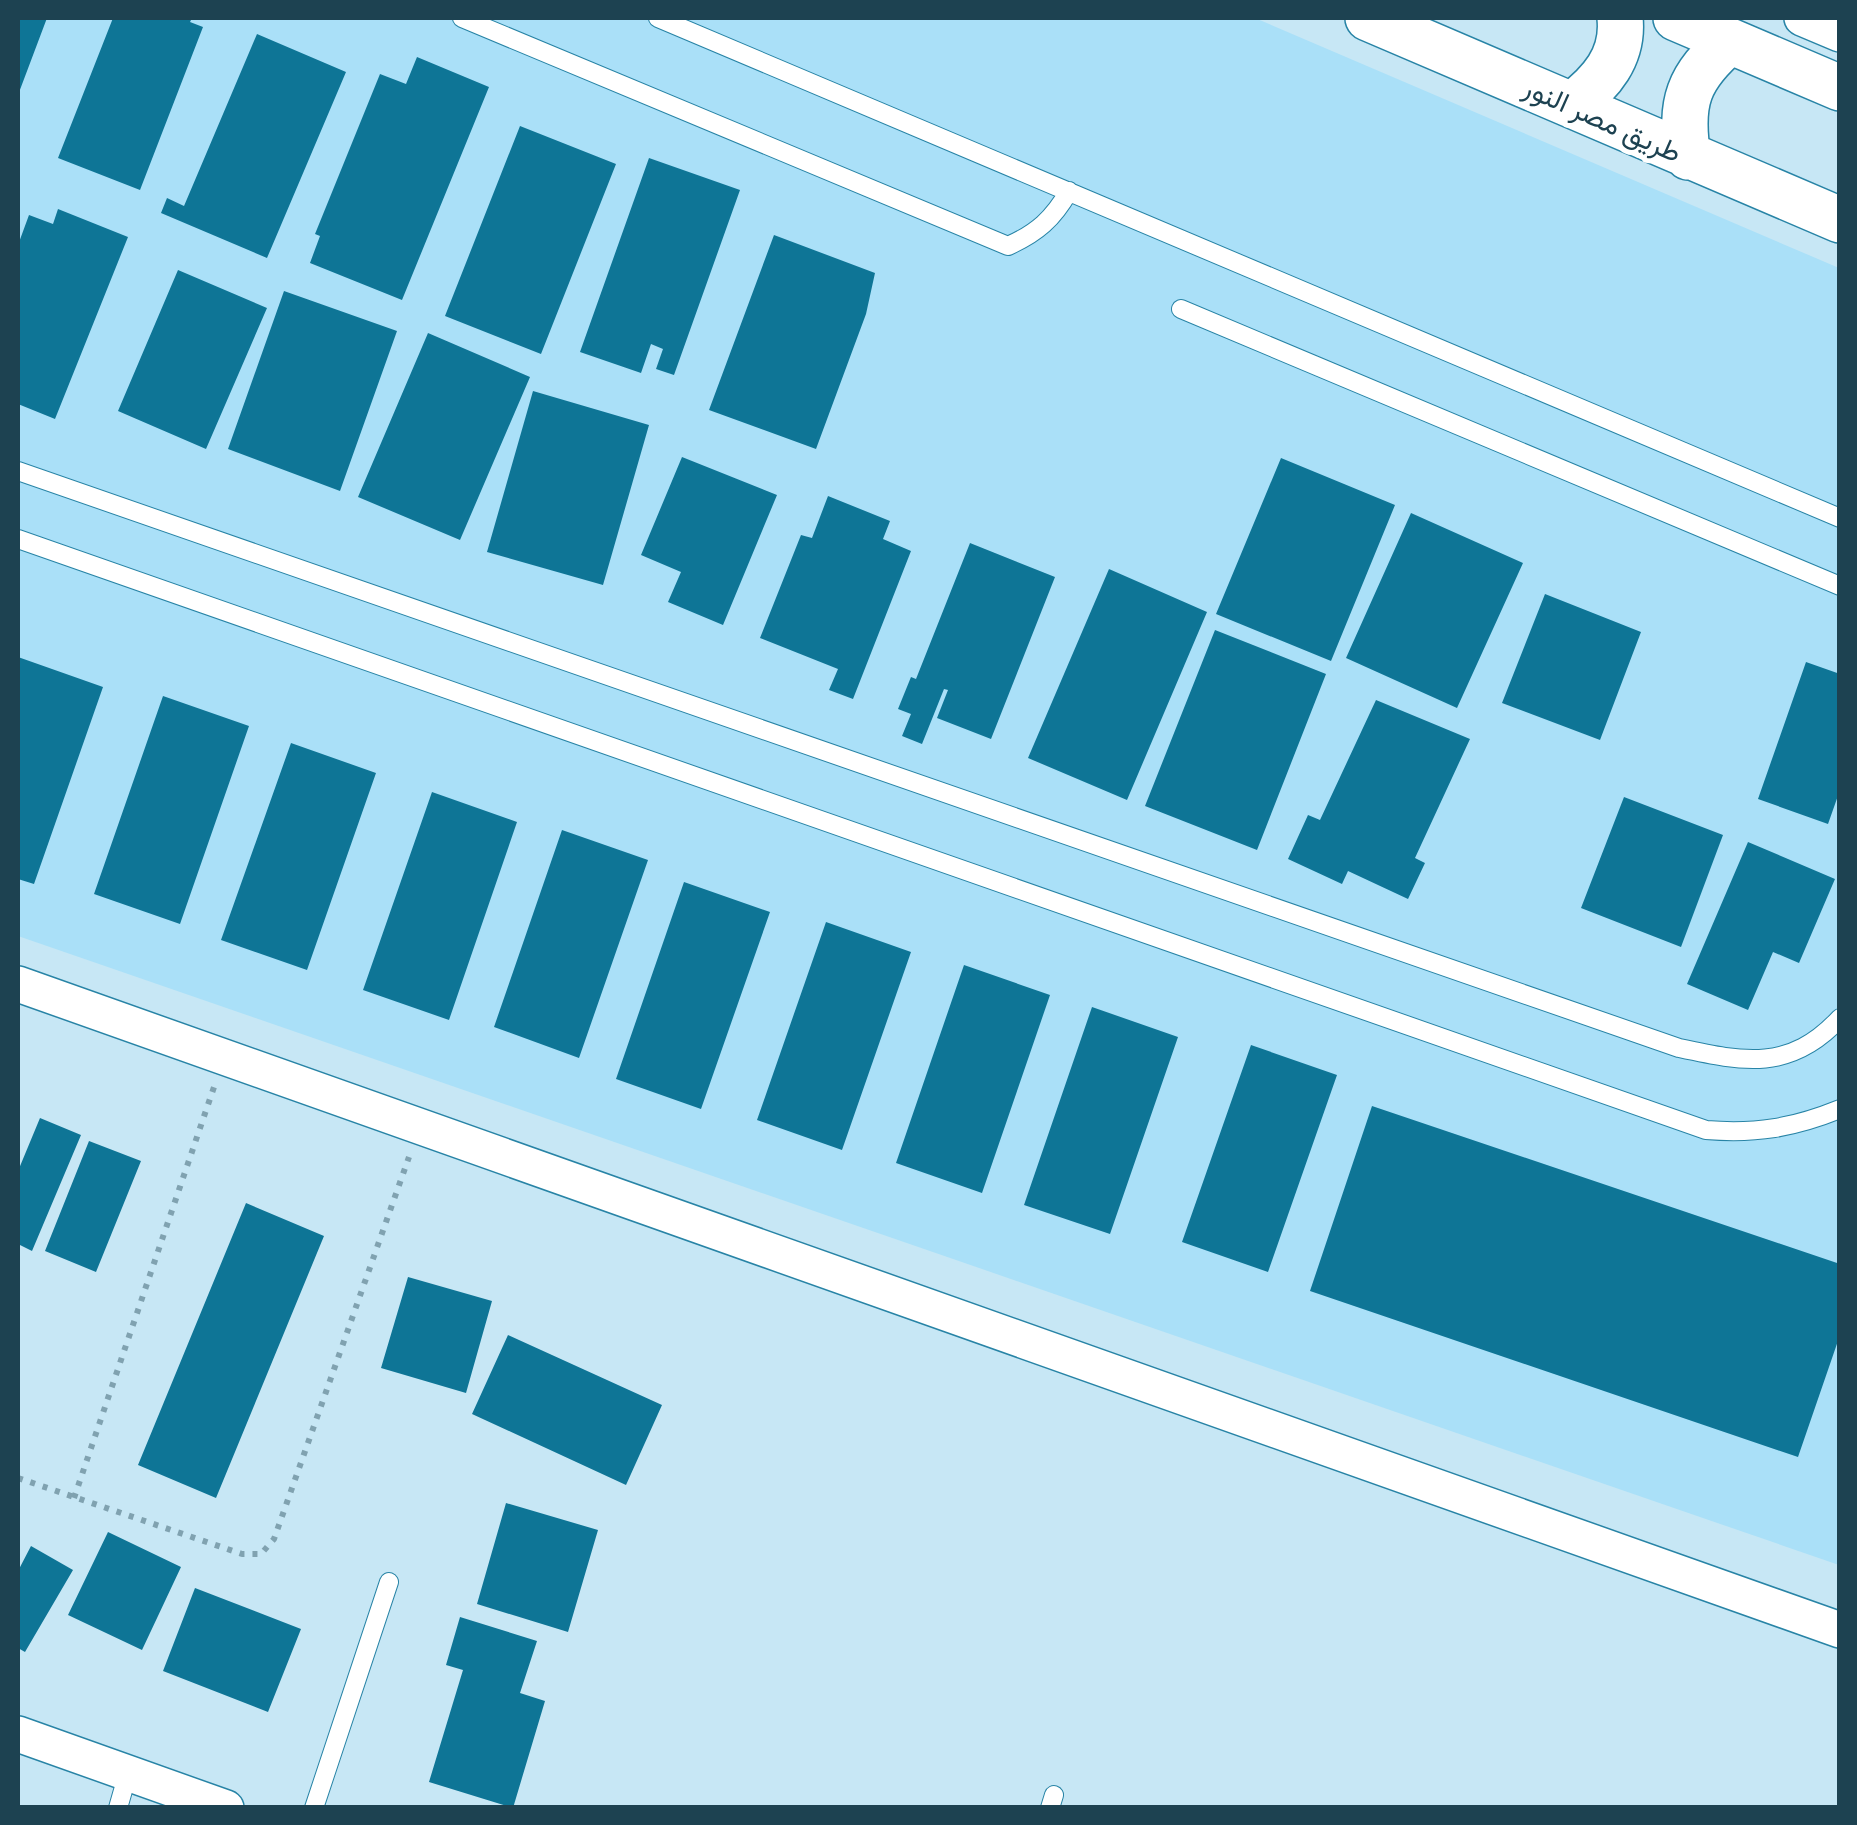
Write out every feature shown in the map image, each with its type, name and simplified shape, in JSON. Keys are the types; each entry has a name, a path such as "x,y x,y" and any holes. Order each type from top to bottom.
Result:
{"street":[{"name":"طريق مصر النور","path":"1368,18 1840,220"},
{"path":"1572,105 1599,85 1616,56 1620,18"},
{"path":"1676,18 1840,88"},
{"path":"1802,18 1840,34"},
{"path":"1688,157 1683,124 1688,92 1704,63 1730,41"},
{"path":"18,984 1840,1630"},
{"path":"18,1734 226,1808"}],"lane":[{"path":"462,18 1008,246 1044,225 1069,192"},
{"path":"658,18 1840,518"},
{"path":"1180,309 1840,586"},
{"path":"18,471 1679,1048 1729,1058 1777,1060 1820,1040 1840,1018"},
{"path":"18,539 1706,1130 1752,1134 1798,1126 1840,1109"},
{"path":"314,1808 389,1582"},
{"path":"118,1808 128,1774"}],"path":[{"path":"74,1498 224,1058"},
{"path":"18,1478 242,1554 262,1554 274,1539 420,1127"}],"shaded area":[{"path":"18,18 1255,18 1839,268 1839,1565 18,936"}],"building":[{"path":"18,18 47,18 18,95"},
{"path":"113,18 192,18 190,22 203,27 140,190 58,158"},
{"path":"257,34 346,72 267,258 161,213 167,198 184,206"},
{"path":"417,57 489,87 402,300 310,263 320,236 315,234 380,74 406,84"},
{"path":"520,126 616,164 541,354 445,316"},
{"path":"649,158 740,190 674,375 656,369 663,349 651,344 641,373 580,352"},
{"path":"58,209 128,237 55,419 18,404 18,245 29,215 53,224"},
{"path":"774,235 875,273 866,314 816,449 709,410"},
{"path":"178,270 267,308 206,449 118,411"},
{"path":"284,291 397,331 340,491 228,449"},
{"path":"428,333 530,377 460,540 358,497"},
{"path":"533,391 649,425 603,585 487,552"},
{"path":"682,457 777,495 723,625 668,602 681,572 641,555"},
{"path":"1281,458 1395,505 1331,661 1216,614"},
{"path":"828,496 890,521 883,539 911,551 853,699 829,690 838,669 760,638 801,535 812,538"},
{"path":"1411,513 1523,563 1457,708 1346,658"},
{"path":"970,543 1055,577 991,739 937,718 948,690 944,689 922,744 902,736 911,714 898,709 911,677 916,679"},
{"path":"1109,569 1207,612 1127,800 1028,758"},
{"path":"1545,594 1641,632 1600,740 1502,703"},
{"path":"1215,630 1326,674 1257,850 1145,806"},
{"path":"18,657 103,687 34,884 18,879"},
{"path":"1806,662 1840,674 1840,790 1828,824 1758,799"},
{"path":"163,696 249,726 180,924 94,894"},
{"path":"1376,700 1470,739 1415,858 1425,863 1408,899 1348,871 1342,884 1288,859 1308,815 1320,820"},
{"path":"291,743 376,773 307,970 221,940"},
{"path":"432,792 517,822 449,1020 363,990"},
{"path":"1624,797 1723,835 1681,947 1581,908"},
{"path":"562,830 648,860 579,1058 494,1027"},
{"path":"1748,842 1835,879 1799,963 1773,952 1748,1010 1687,984"},
{"path":"684,882 770,912 701,1109 616,1079"},
{"path":"826,922 911,952 842,1150 757,1120"},
{"path":"964,965 1050,995 982,1193 896,1163"},
{"path":"1092,1007 1178,1037 1110,1234 1024,1205"},
{"path":"1251,1045 1337,1075 1268,1272 1182,1242"},
{"path":"1372,1106 1840,1264 1840,1335 1798,1457 1310,1291"},
{"path":"40,1118 81,1135 32,1251 18,1244 18,1171"},
{"path":"89,1141 141,1161 96,1272 45,1251"},
{"path":"246,1203 324,1236 216,1498 138,1465"},
{"path":"408,1277 492,1301 466,1393 381,1368"},
{"path":"508,1335 662,1405 626,1485 472,1414"},
{"path":"506,1503 598,1530 568,1632 477,1604"},
{"path":"108,1532 181,1567 142,1650 68,1615"},
{"path":"31,1546 73,1570 25,1652 18,1648 18,1571"},
{"path":"195,1588 301,1629 268,1712 163,1671"},
{"path":"460,1617 537,1641 520,1693 545,1701 513,1808 429,1782 463,1670 446,1665"}]}
